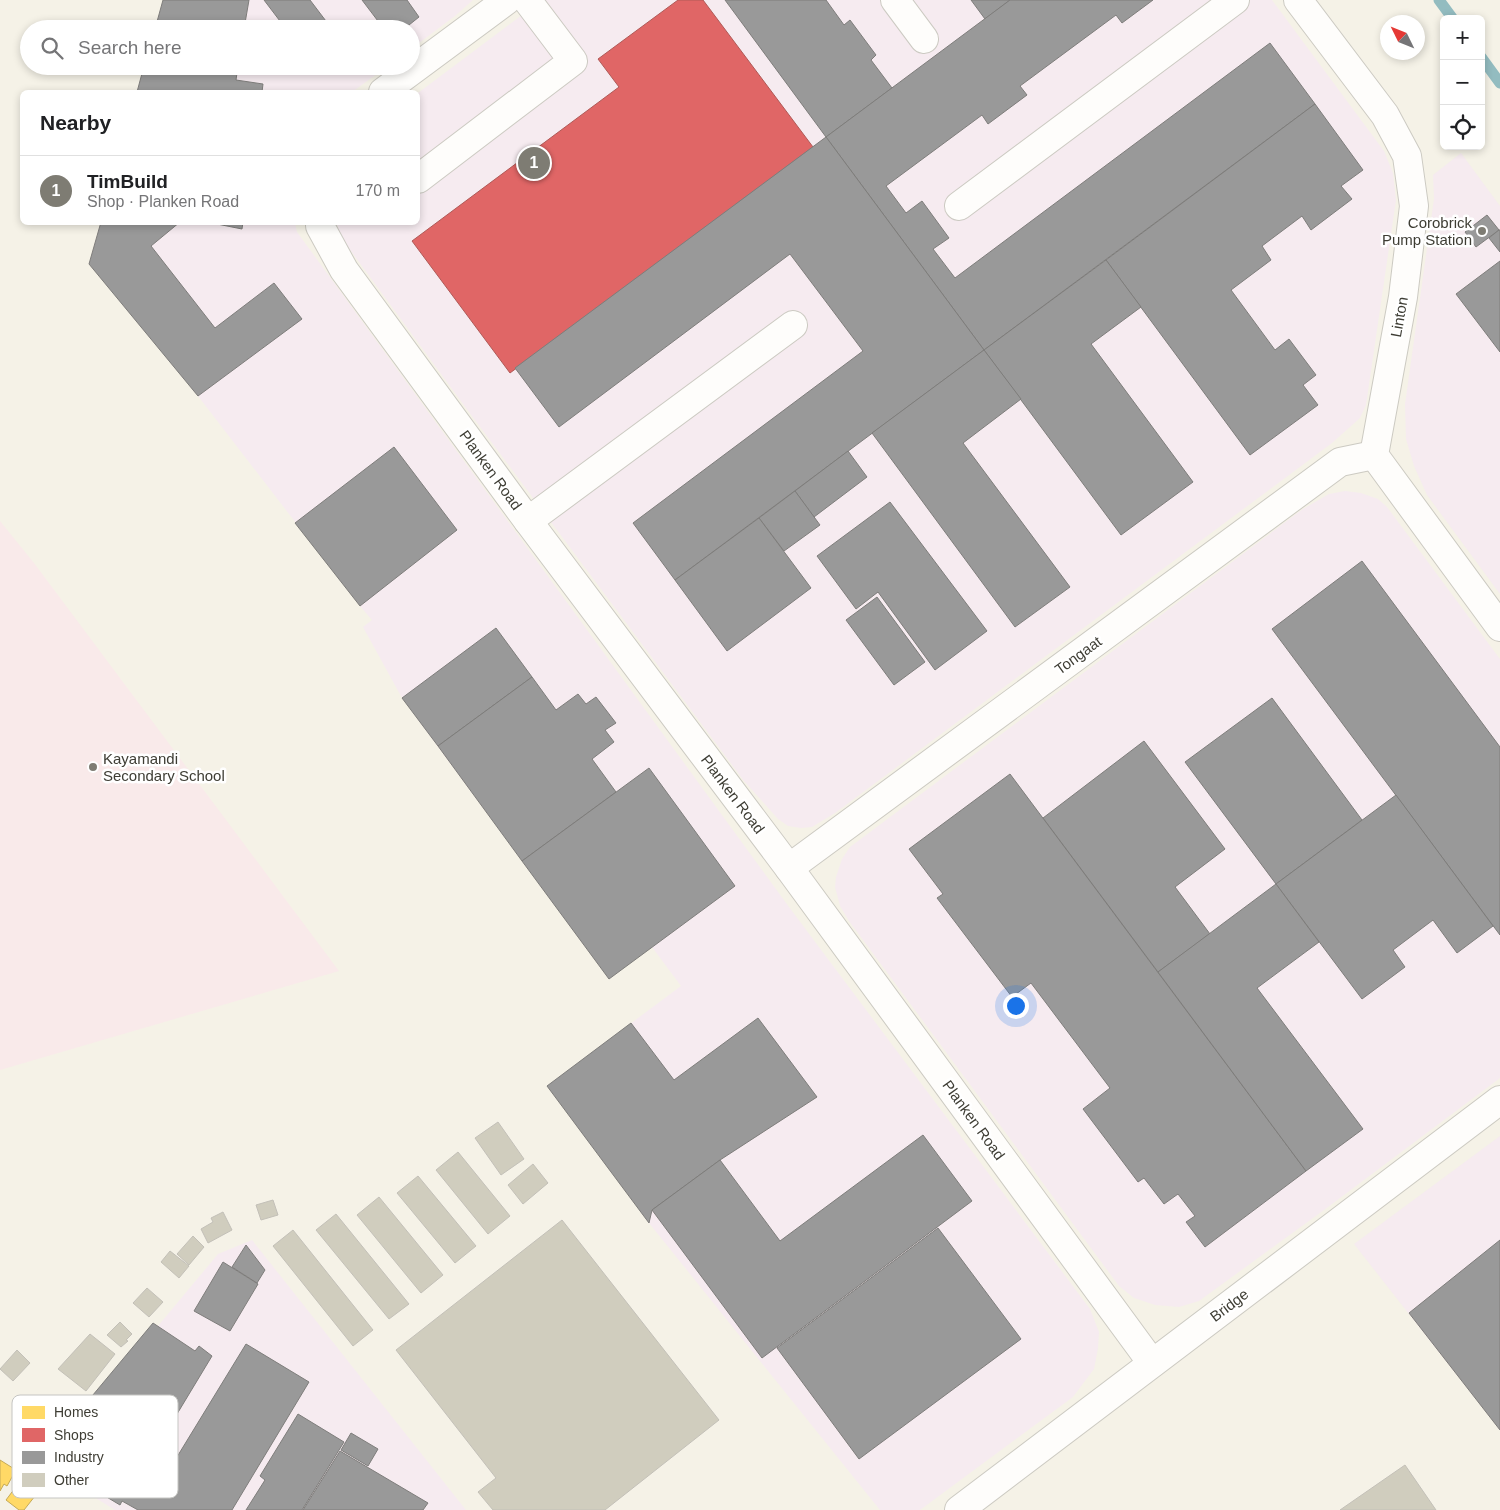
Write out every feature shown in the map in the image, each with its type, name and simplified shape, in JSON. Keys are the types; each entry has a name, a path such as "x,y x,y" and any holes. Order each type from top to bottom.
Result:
{"street":[{"path":"420,65 507,0"},
{"path":"420,177 573,61 527,0"},
{"path":"895,0 924,39"},
{"path":"959,206 1235,0"},
{"name":"Linton","path":"1298,0 1385,115 1407,156 1414,206 1403,297 1374,455"},
{"path":"386,90 406,75"},
{"name":"Planken Road","path":"320,225 344,270 528,521 789,868 1152,1363"},
{"path":"528,521 793,325"},
{"path":"1374,455 1500,626"},
{"name":"Tongaat","path":"789,868 1340,462 1374,455"},
{"name":"Bridge","path":"959,1510 1500,1100"}],"shaded area":[{"path":"163,0 473,0 420,42 420,20 157,20"},
{"path":"542,0 1272,0 1384,151 1393,173 1396,200 1366,405 1360,418 1332,443 835,813 812,827 788,826 778,819 744,781 466,408 338,231 337,225 420,225 420,92"},
{"path":"142,75 376,75 355,90 138,90"},
{"path":"1461,153 1500,206 1500,594 1427,495 1414,466 1406,439 1405,404 1434,199 1433,175"},
{"path":"100,225 295,225 297,232 789,907 1090,1309 1099,1332 1094,1369 1073,1397 920,1510 880,1510 649,1223 547,1086 681,986 652,947 609,979 402,698 363,627 372,620 198,396 89,264"},
{"path":"1345,491 1361,493 1378,499 1387,507 1500,659 1500,1078 1199,1301 1179,1307 1155,1305 1134,1298 1119,1286 849,921 840,906 835,887 836,877 842,859 850,847 1303,509 1329,494"},
{"name":"Kayamandi Secondary School","path":"0,521 34,563 339,971 0,1070"},
{"path":"1500,1136 1500,1430 1354,1244"},
{"path":"252,1240 466,1510 115,1510 95,1498 178,1498 178,1395 100,1395 218,1254"}],"building: Homes":[{"path":"0,1460 12,1468 12,1477 7,1486 4,1484 0,1491"},
{"path":"12,1492 12,1498 33,1498 24,1510 19,1510 6,1500"}],"building: Shops":[{"path":"678,0 703,0 813,147 510,373 412,241 619,87 598,59"}],"building: Industry":[{"path":"163,0 249,0 246,20 157,20"},
{"path":"264,0 310,0 325,20 279,20"},
{"path":"362,0 407,0 419,17 415,20 377,20"},
{"path":"725,0 826,0 844,25 850,20 876,55 871,60 892,88 826,137"},
{"path":"971,0 1010,0 985,19"},
{"path":"1010,0 1153,0 1122,23 1116,15 1020,86 1027,95 988,124 982,115 886,186 906,213 922,201 949,238 933,249 955,278 1270,43 1315,104 984,350 826,137"},
{"path":"142,75 237,75 236,80 263,84 262,90 138,90"},
{"path":"1315,104 1363,170 1341,186 1352,199 1311,230 1302,216 1262,246 1271,260 1231,290 1275,350 1289,339 1316,375 1303,385 1318,405 1250,455 1106,260"},
{"path":"826,137 984,350 675,580 633,523 863,351 790,254 559,427 515,368"},
{"name":"Corobrick Pump Station","path":"1487,215 1499,230 1476,247 1465,232"},
{"path":"100,225 176,225 151,246 215,328 274,283 302,319 198,396 89,264"},
{"path":"222,225 243,225 242,229"},
{"path":"1500,230 1500,252 1489,238"},
{"path":"1106,260 1141,307 1091,344 1193,482 1121,535 984,350"},
{"path":"1500,261 1500,352 1456,294"},
{"path":"984,350 1021,399 963,443 1070,587 1015,627 872,433"},
{"path":"394,447 457,530 360,606 295,523"},
{"path":"848,451 867,477 814,517 795,491"},
{"path":"795,491 820,525 784,551 759,518"},
{"path":"890,502 987,631 935,670 878,592 856,609 817,556"},
{"path":"759,518 811,588 727,651 675,580"},
{"path":"1362,561 1500,747 1500,935 1272,629"},
{"path":"877,597 925,662 894,685 846,620"},
{"path":"496,628 532,677 438,746 402,698"},
{"path":"532,677 556,710 578,694 586,704 596,697 616,723 605,730 614,742 592,759 616,792 522,861 438,746"},
{"path":"1272,698 1362,820 1276,884 1185,762"},
{"path":"1144,741 1225,849 1175,887 1210,934 1158,972 1043,818"},
{"path":"649,768 735,886 609,979 522,861"},
{"path":"1010,774 1306,1171 1205,1247 1186,1222 1195,1216 1178,1194 1164,1204 1144,1178 1138,1182 1083,1109 1110,1088 1031,983 1012,997 937,898 943,894 909,849"},
{"path":"1396,795 1493,926 1457,953 1433,920 1393,950 1405,967 1362,999 1276,884"},
{"path":"1276,884 1319,942 1257,988 1363,1129 1306,1171 1158,972"},
{"path":"758,1018 817,1097 720,1160 652,1210 649,1223 547,1086 631,1023 674,1080"},
{"path":"923,1135 972,1201 762,1358 652,1210 720,1160 780,1241"},
{"path":"938,1228 1021,1339 859,1459 777,1348"},
{"path":"1500,1240 1500,1430 1409,1313"},
{"path":"246,1245 265,1270 257,1283 232,1267"},
{"path":"223,1262 258,1284 230,1331 194,1311"},
{"path":"153,1323 195,1351 199,1346 212,1356 178,1412 178,1395 93,1395"},
{"path":"246,1344 309,1382 232,1510 138,1510 122,1501 120,1505 108,1498 178,1498 178,1455"},
{"path":"298,1414 344,1442 302,1510 246,1510 265,1480 260,1476"},
{"path":"351,1433 378,1449 368,1466 341,1450"},
{"path":"340,1451 428,1503 423,1510 303,1510"}],"building: Other":[{"path":"498,1122 524,1159 501,1175 475,1138"},
{"path":"458,1152 510,1216 488,1234 436,1170"},
{"path":"533,1164 548,1183 523,1204 508,1185"},
{"path":"418,1176 476,1246 455,1263 397,1193"},
{"path":"379,1197 443,1275 421,1293 357,1215"},
{"path":"273,1200 278,1215 261,1220 256,1205"},
{"path":"223,1212 232,1230 208,1243 201,1229 213,1222 211,1218"},
{"path":"336,1214 409,1304 389,1319 316,1230"},
{"path":"562,1220 719,1420 605,1510 493,1510 478,1492 496,1478 396,1350"},
{"path":"293,1230 373,1330 353,1346 273,1246"},
{"path":"193,1236 204,1247 189,1265 177,1254"},
{"path":"170,1251 189,1266 179,1278 161,1262"},
{"path":"147,1288 163,1302 149,1317 133,1303"},
{"path":"120,1322 132,1334 121,1347 107,1335"},
{"path":"90,1334 115,1354 86,1391 58,1369"},
{"path":"17,1350 30,1363 13,1381 0,1369"},
{"path":"1405,1465 1436,1510 1340,1510"}],"waterway":[{"path":"1439,0 1450,15"},
{"path":"1483,60 1500,83"}],"place":[{"name":"TimBuild","path":"534,163"},
{"name":"Corobrick Pump Station","path":"1482,231"},
{"name":"Kayamandi Secondary School","path":"93,767"}]}
